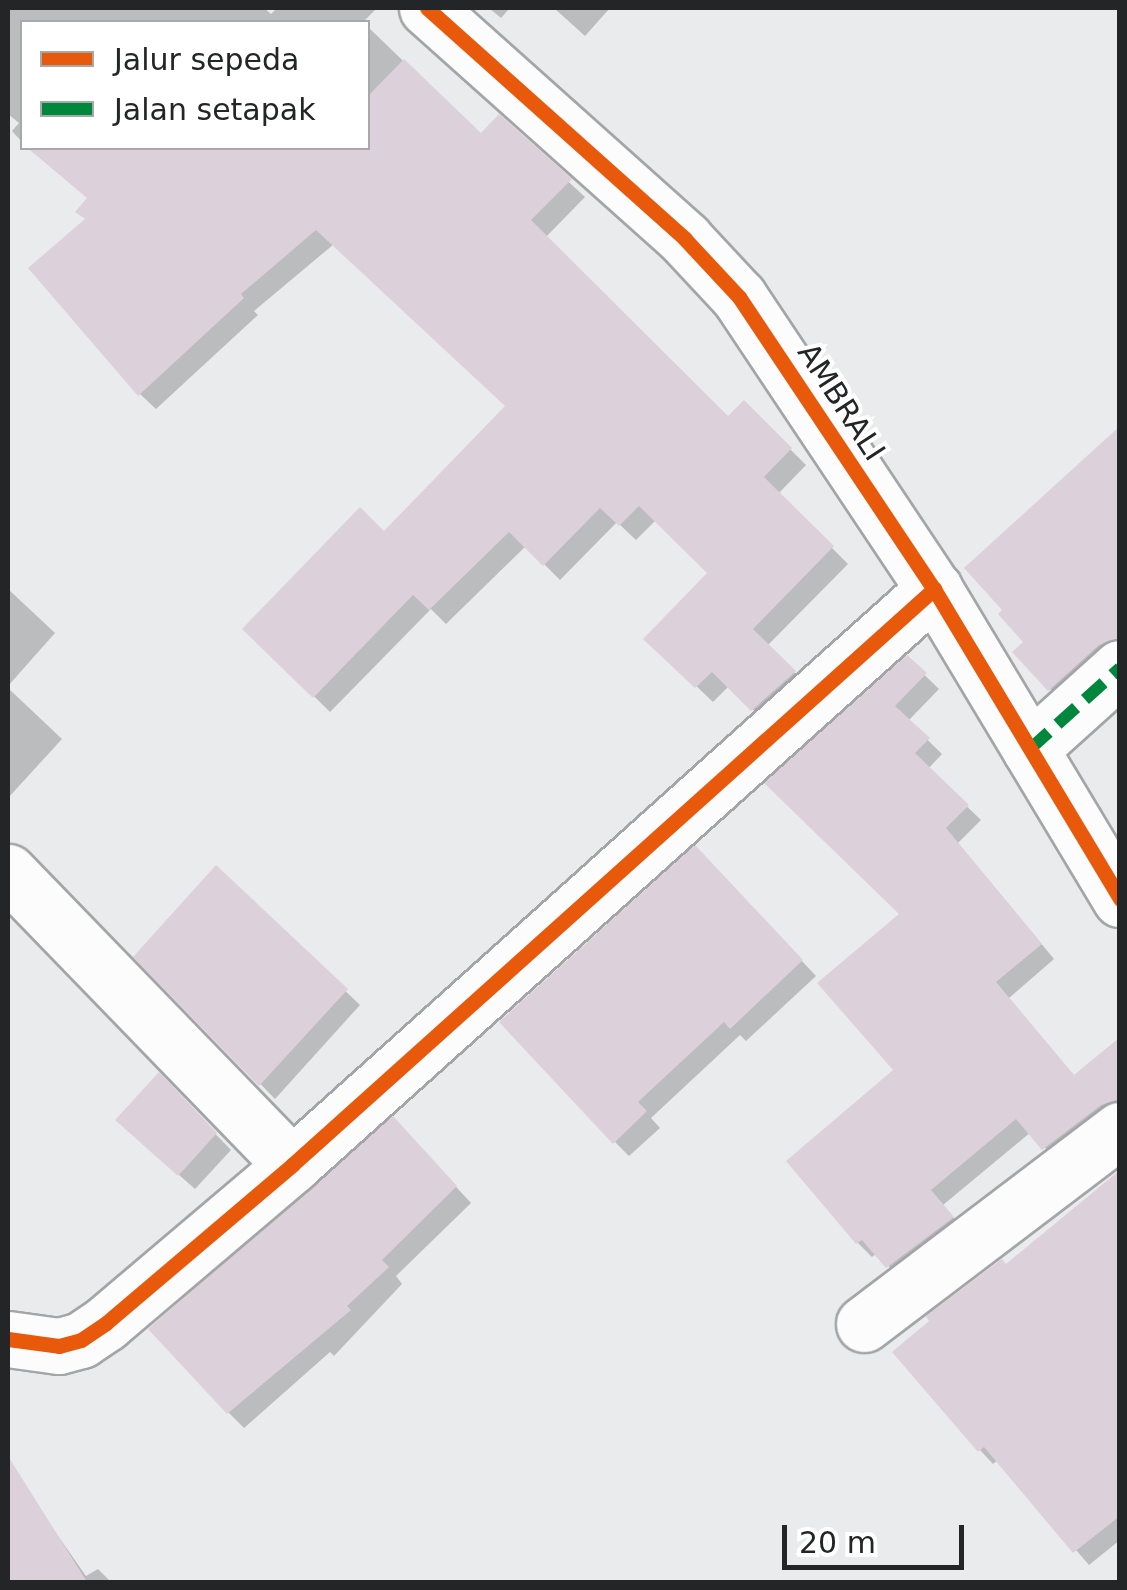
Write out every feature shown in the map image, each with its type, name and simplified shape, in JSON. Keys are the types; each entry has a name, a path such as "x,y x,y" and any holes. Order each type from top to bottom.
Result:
{"street":[{"name":"AMBRALI","path":"427,8 685,239 739,298 934,589 1120,899"},
{"path":"8,1340 59,1346 81,1340 292,1166 934,589"},
{"path":"1030,749 1120,668"},
{"path":"8,872 292,1166"},
{"path":"864,1324 1120,1130"}],"building":[{"path":"404,59 481,133 499,114 572,179 531,220 728,416 744,400 792,448 764,477 834,546 753,629 796,671 751,711 712,672 695,688 643,639 707,573 639,506 619,526 600,508 543,566 509,532 429,610 413,595 313,698 242,629 360,507 384,531 505,406 316,230 241,294 244,298 138,396 28,268 85,219 75,212 87,198 30,150 370,150 370,94"},
{"path":"1120,426 1120,638 1099,645 1048,691 1012,652 1023,642 998,614 1002,610 964,568"},
{"path":"907,655 927,673 895,706 930,738 915,753 969,805 946,828 1042,944 996,982 1074,1075 1120,1037 1120,1099 1101,1105 1042,1150 1016,1119 931,1190 954,1217 886,1268 862,1240 856,1244 786,1161 893,1070 817,983 899,914 764,783"},
{"path":"695,845 803,960 730,1029 724,1022 638,1102 647,1111 613,1144 499,1022"},
{"path":"216,865 348,989 259,1086 133,957"},
{"path":"159,1072 217,1133 178,1176 115,1120"},
{"path":"393,1116 457,1186 382,1260 389,1267 347,1306 351,1310 227,1414 148,1329"},
{"path":"1120,1170 1120,1516 1073,1553 984,1447 978,1452 892,1352 929,1321 926,1316 1002,1259 1006,1264"},
{"path":"8,1456 87,1582 8,1582"}],"marked path":[{"path":"1030,749 1120,668"}],"cycle path":[{"path":"427,8 685,239 739,297 934,589 1120,899"},
{"path":"8,1339 59,1346 81,1340 106,1323 292,1165 934,589"}]}
